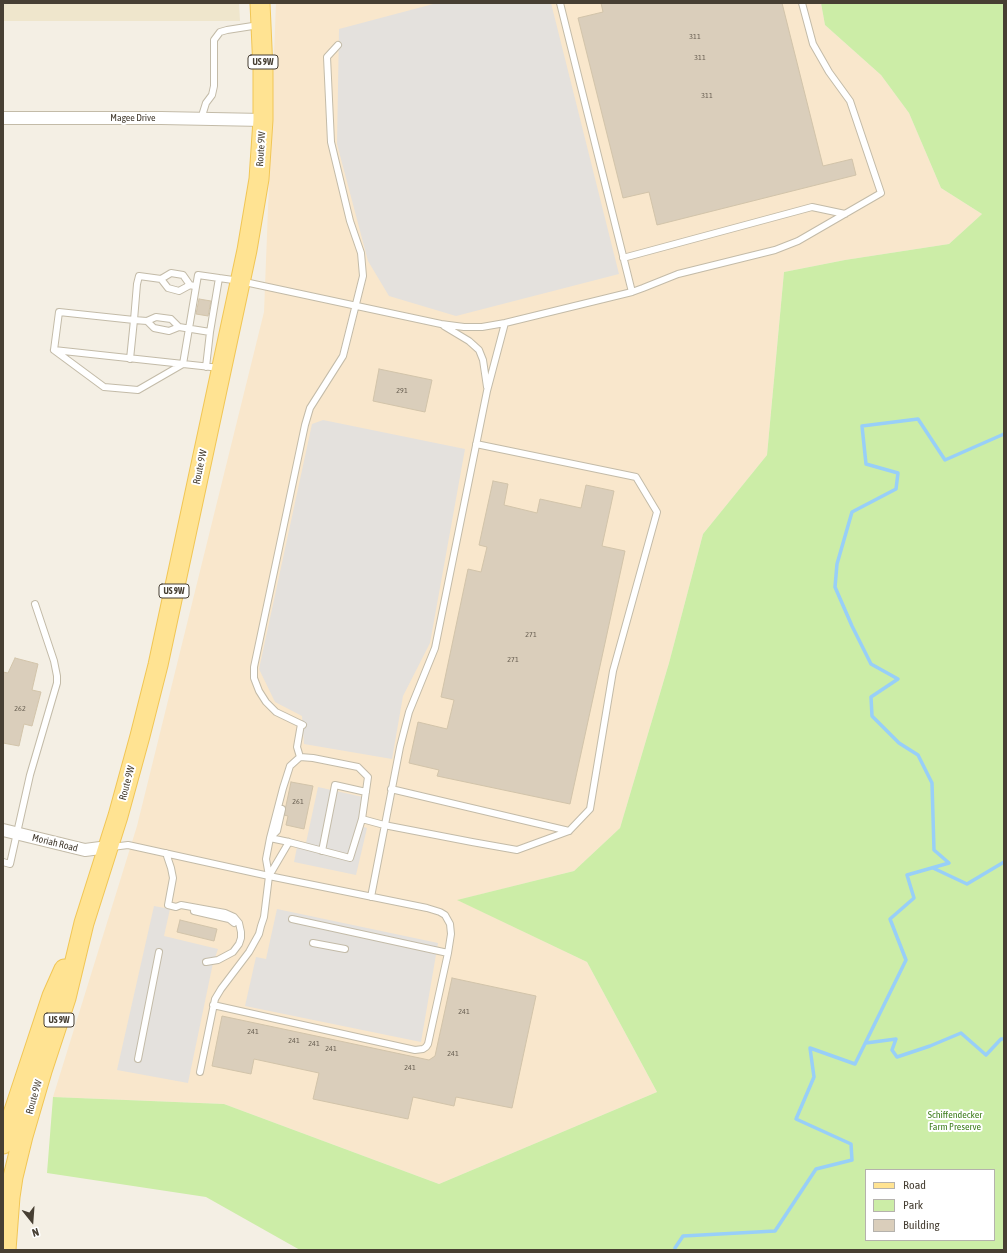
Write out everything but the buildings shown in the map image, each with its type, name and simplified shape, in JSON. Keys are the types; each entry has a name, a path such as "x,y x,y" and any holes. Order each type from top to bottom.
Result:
{"main road":[{"name":"Route 9W","path":"6,1250 10,1197 18,1157 36,1088 66,998 84,923 140,736 161,650 213,368 240,281 261,160 263,70 260,3"},
{"name":"Route 9W","path":"3,1144 52,996 84,923"}],"street":[{"name":"Magee Drive","path":"3,118 263,120"},
{"name":"Moriah Road","path":"3,830 85,850 108,847"}],"lane":[{"path":"560,3 632,292"},
{"path":"183,364 193,286 198,275 240,281 441,324 473,328 505,323 632,292 678,274 775,250 798,241 845,214 881,193 850,102 813,44 802,3"},
{"path":"201,119 206,103 212,95 214,86 214,40 220,32 226,30 261,25"},
{"path":"300,758 297,747 302,725 276,712 266,702 254,678 254,667 310,408 343,356 363,276 361,253 350,221 331,142 327,57 338,45"},
{"path":"624,258 812,207 845,214"},
{"path":"130,359 139,276 161,279 171,273 183,275 193,286"},
{"path":"54,350 213,368 210,332 219,278"},
{"path":"161,279 168,288 179,290 193,286"},
{"path":"54,350 58,312 147,321 156,317 171,319 179,327"},
{"path":"147,321 154,328 169,331 179,327 210,332"},
{"path":"371,897 400,747 409,712 435,648 487,391 505,323"},
{"path":"441,324 469,341 479,350 483,360 487,391"},
{"path":"54,350 104,387 138,390 183,364"},
{"path":"362,819 384,825 517,850 569,831 590,810 613,671 657,512 636,477 476,444"},
{"path":"3,862 10,864 30,775 57,676 56,668 35,604"},
{"path":"200,1072 217,995 243,961 259,934 264,917 269,876 266,859 270,838 290,766 300,758 312,758 358,767 368,778 362,819 350,858 270,838"},
{"path":"322,851 335,786 366,792"},
{"path":"391,789 569,831"},
{"path":"269,876 289,842"},
{"path":"108,847 128,845 269,876 427,908 440,912 450,924 451,934 448,953 428,1044 426,1047 419,1050 214,1005"},
{"path":"166,853 173,878 168,905 229,919 235,923 237,927 238,936 235,944 226,952 206,962"},
{"path":"292,919 448,953"},
{"path":"313,943 345,949"},
{"path":"138,1059 160,952"}],"shaded area":[{"path":"3,3 239,3 240,21 3,21"},
{"path":"276,3 821,3 825,25 881,75 909,113 941,188 982,214 949,244 845,260 784,272 767,455 703,534 669,663 620,828 574,871 458,900 587,962 657,1092 439,1184 224,1104 53,1097 137,826 264,312"},
{"path":"437,3 551,3 619,274 456,316 389,296 368,261 337,144 339,29"},
{"path":"323,420 465,449 430,643 403,696 392,759 304,744 302,716 275,702 259,669 312,424"},
{"path":"318,787 363,797 357,825 367,828 356,875 294,862 298,842 306,843"},
{"path":"154,906 170,909 164,936 218,949 213,963 188,1083 117,1070"},
{"path":"277,909 438,943 421,1042 245,1006 256,957 266,959"}],"green space":[{"name":"Schiffendecker Farm Preserve","path":"821,3 1004,3 1004,1250 300,1250 206,1197 47,1173 53,1097 224,1104 439,1184 657,1092 587,962 457,900 574,871 620,828 669,663 703,534 767,455 784,272 845,260 949,244 982,214 941,188 909,113 881,75 825,25"}],"waterway":[{"path":"675,1250 683,1236 775,1231 816,1169 852,1160 851,1144 796,1119 814,1077 810,1048 855,1064 906,960 890,919 914,898 907,875 949,863 934,850 932,783 918,755 899,743 872,716 871,697 898,679 871,664 835,587 837,564 852,512 896,489 898,473 866,464 862,426 918,419 945,460 1004,434"},
{"path":"933,868 967,884 1004,862"},
{"path":"866,1043 896,1039 892,1050 897,1057 930,1046 961,1033 986,1055 1001,1039 1004,1039"}]}
